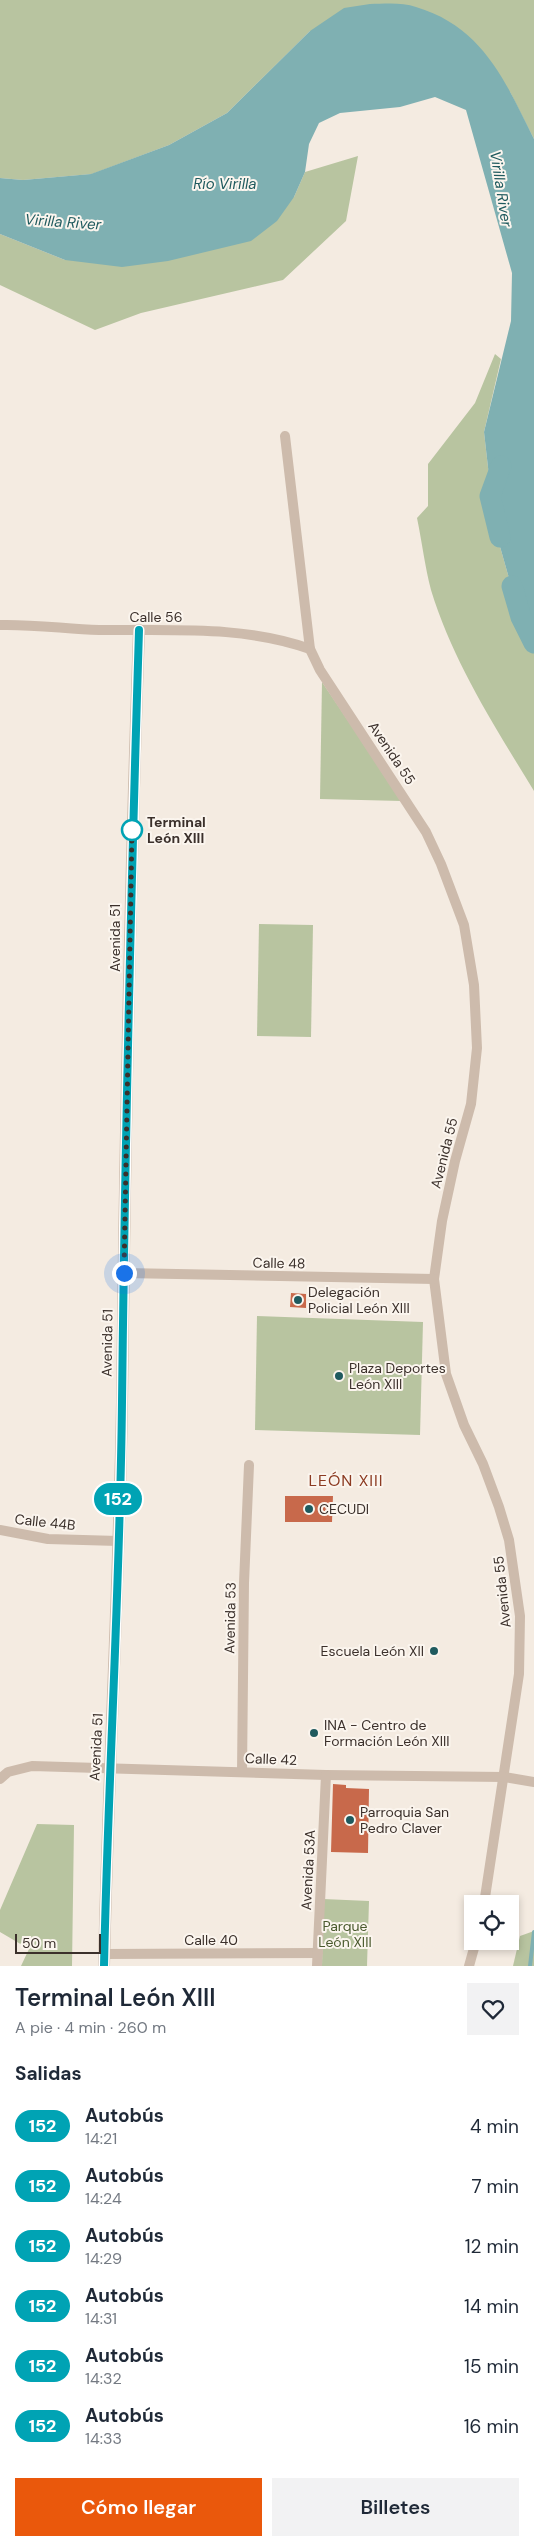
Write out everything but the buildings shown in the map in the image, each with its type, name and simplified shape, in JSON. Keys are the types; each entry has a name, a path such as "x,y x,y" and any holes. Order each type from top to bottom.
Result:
{"street":[{"name":"Avenida 55","path":"285,436 310,649 320,670 426,832 441,864 464,925 474,985 477,1048 471,1104 455,1161 442,1221 434,1279 446,1374 464,1425 483,1464 499,1507 509,1540 520,1616 519,1674 485,1895"},
{"name":"Calle 56","path":"0,625 241,632 283,639 310,649"},
{"name":"Avenida 51","path":"104,1960 114,1697 124,1273 129,918 139,630"},
{"name":"Calle 48","path":"124,1273 434,1279"},
{"name":"Avenida 53","path":"242,1772 244,1583 249,1465"},
{"name":"Calle 44B","path":"0,1530 48,1539 118,1542"},
{"name":"Calle 42","path":"0,1779 8,1772 32,1766 326,1775 504,1777 534,1782"},
{"name":"Avenida 53A","path":"317,1966 326,1775"},
{"path":"469,1966 473,1950"},
{"name":"Calle 40","path":"104,1960 318,1953"}],"green space":[{"path":"0,0 534,0 534,139 510,92 310,31 227,113 169,145 92,174 23,180 0,178"},
{"path":"358,156 346,221 283,280 141,313 95,330 0,285 0,234 65,260 294,197 305,172"},
{"path":"495,354 501,359 484,432 495,529 516,603 534,652 534,791 476,694 451,643 431,590 417,518 428,506 428,464 475,403"},
{"path":"322,682 402,801 320,799"},
{"path":"259,924 313,925 311,1037 257,1036"},
{"name":"Plaza Deportes León XIII","path":"257,1316 423,1322 420,1435 255,1430"},
{"path":"37,1824 74,1825 72,1966 21,1966 29,1949 0,1932 0,1910"},
{"name":"Parque León XIII","path":"323,1899 369,1901 367,1966 322,1966"},
{"path":"534,1931 534,1966 513,1966 517,1950 519,1950 520,1936"}],"water":[{"name":"Río Virilla","path":"370,4 411,5 439,16 459,28 475,42 502,77 534,139 534,652 516,603 495,529 484,432 511,321 512,273 466,110 435,97 400,107 340,113 319,123 309,144 305,172 294,197 277,221 251,241 168,261 122,267 65,260 0,234 0,178 23,180 91,174 169,145 227,113 310,31 344,8"}],"waterway":[{"name":"Virilla River","path":"500,537 490,496 501,466"},
{"name":"Virilla River","path":"512,586 521,617 534,643"},
{"path":"530,1966 534,1932"}],"bus line":[{"name":"152","path":"104,1966 106,1834 114,1697 122,1404 129,918 139,630"}],"place":[{"name":"Terminal León XIII","path":"132,830"},
{"name":"Delegación Policial León XIII","path":"298,1300"},
{"name":"Plaza Deportes León XIII","path":"339,1376"},
{"name":"CECUDI","path":"309,1509"},
{"name":"Escuela León XII","path":"434,1651"},
{"name":"INA - Centro de Formación León XIII","path":"314,1733"},
{"name":"Parroquia San Pedro Claver","path":"350,1820"}],"district":[{"name":"LEÓN XIII","path":"346,1480"}],"route":[{"path":"124,1273 132,830"}]}
